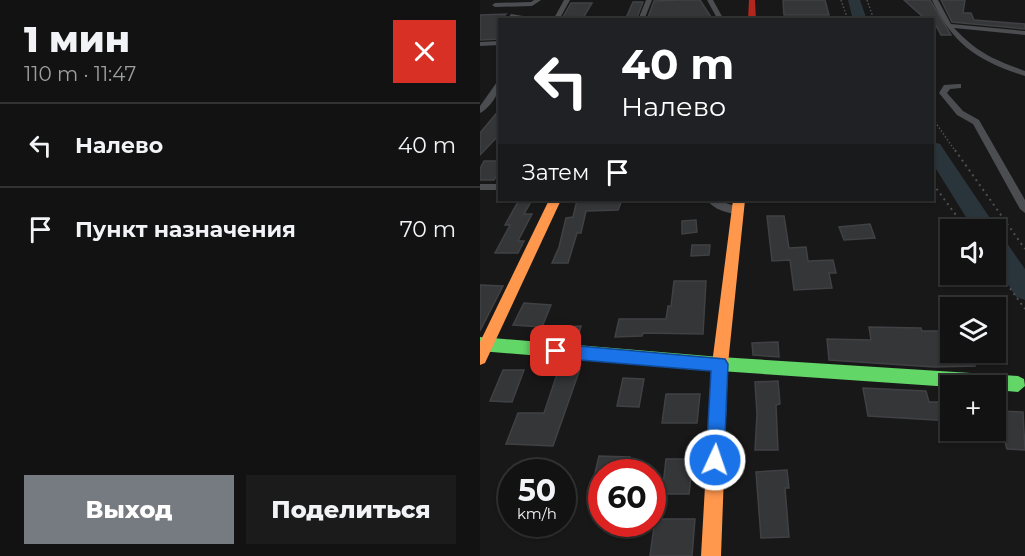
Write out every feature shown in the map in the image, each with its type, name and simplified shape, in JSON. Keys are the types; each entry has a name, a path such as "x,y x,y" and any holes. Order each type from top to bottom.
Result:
{"street":[{"path":"495,5 532,4 537,0"},
{"path":"557,18 567,0"},
{"path":"642,18 649,0"},
{"path":"710,0 720,18"},
{"path":"752,0 752,18"},
{"path":"935,0 939,12 968,47 985,58 1025,74"},
{"path":"511,16 523,18"},
{"path":"950,26 1025,33"},
{"path":"480,44 498,43"},
{"path":"480,111 488,103 498,86"},
{"path":"958,86 947,87 944,93 960,113 976,122 1025,209"},
{"path":"480,187 498,187"},
{"path":"555,201 482,349 1018,384"},
{"path":"711,556 720,364 738,205 715,204 713,201"}],"path":[{"path":"841,0 847,18"},
{"path":"867,0 873,18"},
{"path":"934,121 1025,249"},
{"path":"934,185 959,219"},
{"path":"1006,283 1025,309"}],"building":[{"path":"700,0 711,17 648,18 654,1"},
{"path":"783,0 825,0 829,15 784,15"},
{"path":"904,0 930,0 951,35 941,35 934,18 922,16"},
{"path":"941,0 965,0 963,13 971,13 974,20 1025,24 1025,29 952,22"},
{"path":"633,2 643,2 637,18 626,18"},
{"path":"571,3 592,3 583,18 563,17"},
{"path":"506,14 498,18 498,39 480,40 480,15"},
{"path":"498,111 498,136 480,155 480,133"},
{"path":"484,161 498,161 498,173 494,180 480,180 480,169"},
{"path":"518,201 531,201 524,214 532,214 518,241 524,241 518,253 495,253 510,225 505,225"},
{"path":"577,201 622,201 618,210 586,211 581,233 577,233 568,263 552,263 559,247 566,218 573,217"},
{"path":"767,216 784,216 789,248 806,247 808,261 833,260 836,273 829,273 832,288 794,290 790,260 772,261"},
{"path":"696,220 697,232 682,234 682,221"},
{"path":"870,224 875,238 844,240 839,227"},
{"path":"692,245 710,245 709,255 691,256"},
{"path":"674,281 706,281 703,334 643,333 642,336 615,337 619,319 666,319 668,306 671,306"},
{"path":"480,285 503,286 480,331"},
{"path":"524,303 551,305 542,327 513,325"},
{"path":"581,326 577,341 556,339 560,327"},
{"path":"869,327 921,328 922,331 940,331 940,363 974,363 975,366 934,367 829,360 827,339 871,340"},
{"path":"778,342 779,357 753,355 752,343"},
{"path":"559,368 580,369 553,446 506,444 518,413 544,413"},
{"path":"503,370 524,370 512,402 490,401"},
{"path":"623,378 644,379 639,407 617,406"},
{"path":"778,381 780,404 776,405 778,450 755,450 757,414 755,382"},
{"path":"863,388 926,391 929,402 940,402 940,420 868,416"},
{"path":"666,394 700,394 697,423 662,423"},
{"path":"1006,411 1023,412 1025,450 1007,449 1005,441"},
{"path":"599,456 630,457 630,459 598,459"},
{"path":"666,459 693,459 689,494 666,494"},
{"path":"787,470 789,488 785,488 789,537 761,538 756,472"},
{"path":"666,519 695,519 692,556 650,556 653,537 666,537"}],"waterway":[{"path":"854,0 859,18"},
{"path":"934,150 979,219"},
{"path":"1006,261 1025,290"}],"traffic: fast":[{"path":"480,344 720,364 1018,384"}],"traffic: slow":[{"path":"480,358 555,201"},
{"path":"711,556 720,364 739,201"}],"traffic: jam":[{"path":"752,0 752,18"}],"route":[{"path":"556,351 720,364 715,460"}]}
